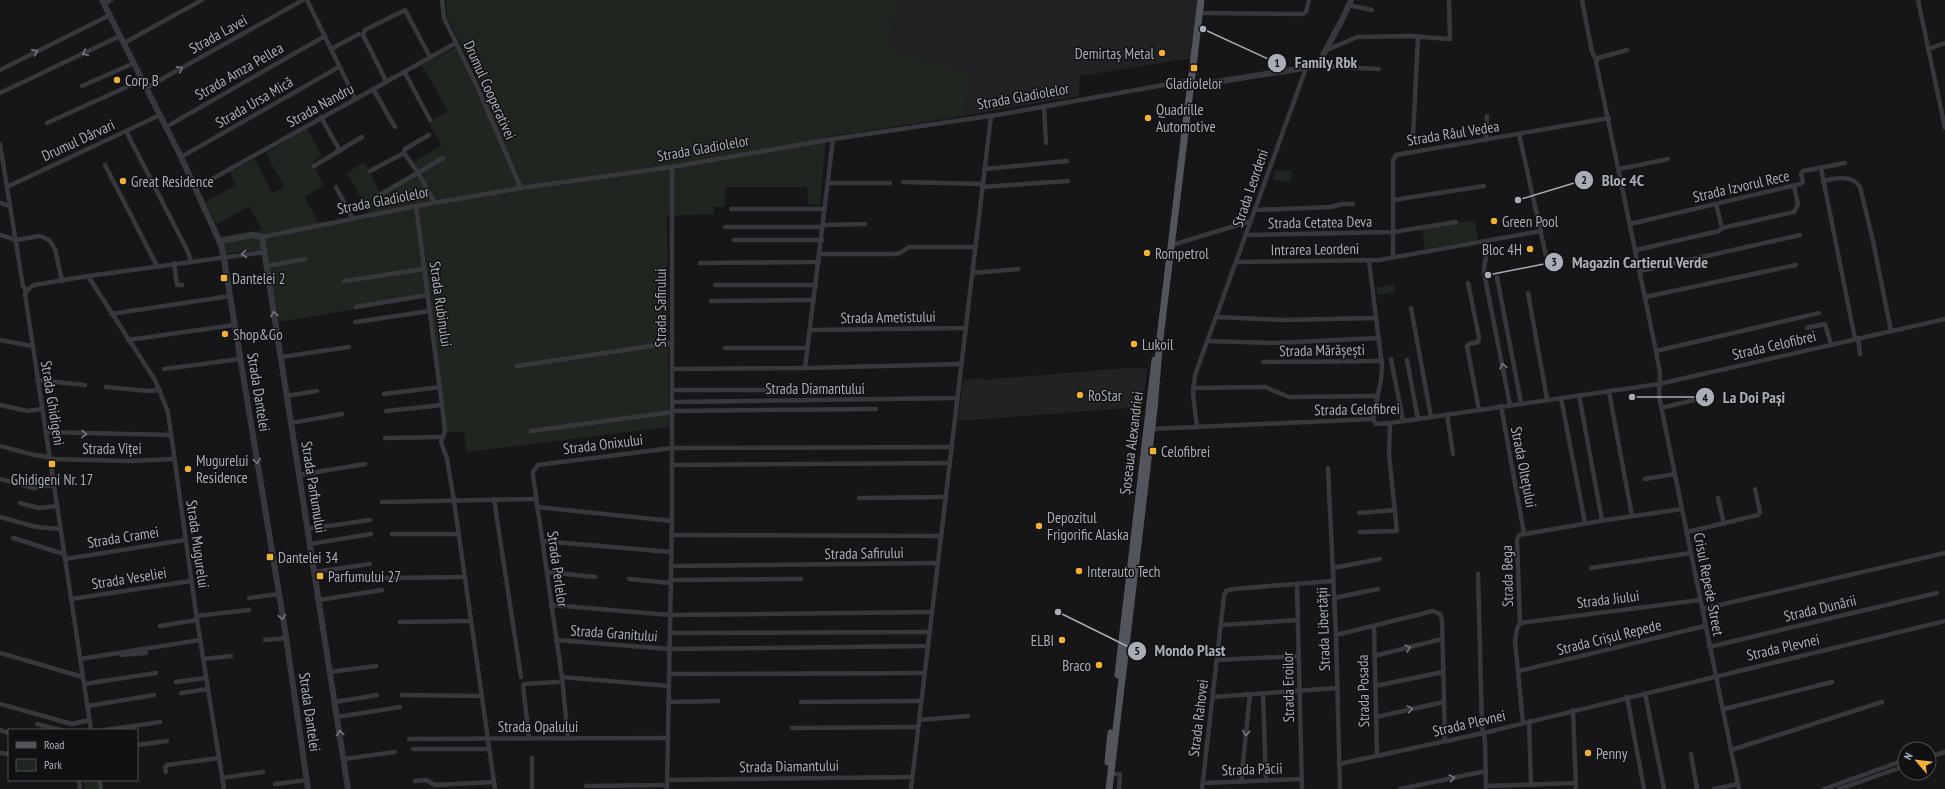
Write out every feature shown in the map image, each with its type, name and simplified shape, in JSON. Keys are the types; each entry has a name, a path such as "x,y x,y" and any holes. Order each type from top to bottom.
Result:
{"main road":[{"name":"Șoseaua Alexandriei","path":"1109,789 1151,429 1160,338 1201,0"},
{"name":"Șoseaua Alexandriei","path":"1104,789 1151,383 1160,338"}],"street":[{"path":"103,2 111,0"},
{"path":"124,43 202,0"},
{"name":"Strada Lavei","path":"146,88 303,0"},
{"path":"307,0 355,98"},
{"name":"Drumul Cooperativei","path":"442,0 444,18 521,188"},
{"path":"1200,13 1303,14 1306,12 1309,0"},
{"path":"1327,50 1353,37 1418,37 1450,39 1449,0"},
{"path":"1582,0 1592,52 1596,59 1609,118 1646,298 1660,373 1659,384"},
{"path":"1918,0 1945,128"},
{"name":"Strada Dantelei","path":"103,2 196,188 220,241 279,594 308,789"},
{"path":"1317,66 1327,50 1350,3 1372,10"},
{"path":"386,81 363,35 365,30 405,10 430,57"},
{"path":"0,70 110,15"},
{"path":"331,49 359,34"},
{"path":"0,93 120,36"},
{"name":"Strada Amza Pellea","path":"166,127 324,36"},
{"name":"Strada Râul Vedea","path":"1413,136 1418,37"},
{"name":"Strada Nandru","path":"196,188 456,43"},
{"path":"1928,49 1945,43"},
{"path":"1596,59 1627,50"},
{"path":"82,86 134,63"},
{"path":"1191,83 1317,66 1379,69"},
{"name":"Strada Ursa Mică","path":"181,158 340,67"},
{"name":"Strada Leordeni","path":"1197,427 1193,388 1196,375 1306,68"},
{"path":"404,71 430,120"},
{"path":"47,123 142,80"},
{"name":"Strada Gladiolelor","path":"220,241 252,235 262,237 416,206 521,188 672,167 833,139 991,116 1044,106 1191,83"},
{"path":"373,88 395,127"},
{"path":"1044,106 1046,143"},
{"name":"Drumul Dârvari","path":"7,187 160,115"},
{"path":"911,789 991,116"},
{"path":"1486,140 1487,116"},
{"path":"321,117 340,151"},
{"name":"Strada Râul Vedea","path":"1393,200 1393,160 1396,155 1609,118"},
{"path":"126,131 188,252 191,261"},
{"name":"Strada Râul Vedea","path":"1519,134 1546,256"},
{"path":"370,171 404,153 405,149 429,135"},
{"path":"314,166 362,137"},
{"path":"805,368 822,240 833,139"},
{"path":"0,144 16,240"},
{"path":"404,153 418,173 435,203"},
{"path":"378,196 443,158"},
{"path":"1619,169 1668,159"},
{"path":"984,169 1067,161"},
{"name":"Strada Izvorul Rece","path":"1630,224 1794,186 1802,183 1801,174 1803,171 1845,163"},
{"path":"105,165 157,266"},
{"name":"Strada Safirului","path":"667,784 672,521 672,167"},
{"path":"1821,168 1860,354"},
{"path":"0,173 6,174"},
{"path":"1824,181 1845,178 1854,181 1860,187 1873,241 1891,331"},
{"path":"903,182 982,186 1068,181"},
{"path":"828,182 890,183"},
{"path":"1393,258 1393,200 1484,186"},
{"path":"1636,250 1719,231 1722,228 1794,212 1798,204 1794,186"},
{"path":"336,187 352,219"},
{"path":"0,203 10,206"},
{"path":"1255,210 1331,207 1342,204 1353,204"},
{"path":"1716,204 1722,228"},
{"name":"Strada Rubinului","path":"416,206 442,405 444,431 441,442 447,459 454,501 470,622 495,789"},
{"path":"731,209 825,209"},
{"path":"1172,245 1251,221"},
{"name":"Strada Cetatea Deva","path":"1246,235 1394,232 1456,222"},
{"path":"725,227 865,224"},
{"name":"Intrarea Leordeni","path":"1237,262 1369,261 1541,231"},
{"path":"0,235 16,240 40,236 49,240 55,249 62,280"},
{"path":"1640,271 1800,235"},
{"name":"Strada Parfumului","path":"262,237 348,789"},
{"name":"Strada Ghidigeni","path":"16,240 23,286 26,291 25,298 37,380 91,729"},
{"path":"734,240 822,240"},
{"path":"1483,241 1486,258 1484,267 1485,278 1510,405"},
{"path":"820,254 894,254 900,253 909,247 975,247"},
{"path":"26,291 34,285 62,280 223,256 265,252"},
{"path":"267,266 305,259"},
{"name":"Strada Mărășești","path":"1369,261 1382,361 1382,374 1373,419"},
{"path":"700,263 819,262"},
{"path":"174,263 177,285 182,285"},
{"path":"1646,298 1796,265"},
{"path":"344,281 424,269"},
{"path":"973,273 1018,270"},
{"name":"Strada Mugurelui","path":"88,276 160,390 168,412 196,618 224,789"},
{"path":"1497,277 1521,403"},
{"path":"1468,284 1479,337 1478,342 1467,346 1479,410"},
{"path":"715,285 816,285"},
{"path":"1528,294 1547,399"},
{"path":"356,307 428,295"},
{"path":"111,314 230,296"},
{"path":"711,300 814,300"},
{"path":"1411,308 1431,417"},
{"path":"355,322 430,311"},
{"path":"1656,351 1819,313"},
{"path":"1217,317 1284,320 1376,318"},
{"name":"Strada Celofibrei","path":"1151,429 1373,419 1376,424 1390,423 1547,399 1609,392 1659,384 1945,319"},
{"path":"1808,328 1825,324 1831,344"},
{"path":"128,340 234,325"},
{"name":"Strada Ametistului","path":"810,330 966,328"},
{"path":"1209,341 1274,343 1379,338"},
{"path":"0,340 32,346"},
{"path":"517,366 672,342"},
{"path":"281,357 349,347"},
{"path":"725,348 807,348"},
{"path":"164,369 240,358"},
{"path":"1391,359 1403,421"},
{"path":"1407,360 1418,419"},
{"name":"Strada Mărășești","path":"1263,362 1382,361"},
{"path":"672,369 805,368 961,364"},
{"path":"37,380 84,385"},
{"name":"Crisul Repede Street","path":"1659,384 1661,408 1709,647 1724,710 1738,786"},
{"path":"106,387 148,392 160,390"},
{"path":"384,394 440,387"},
{"path":"1193,388 1265,387 1289,397 1378,396"},
{"path":"672,390 767,390"},
{"path":"286,396 317,391"},
{"path":"1609,392 1632,516"},
{"path":"1579,396 1602,520"},
{"path":"1661,408 1711,396"},
{"name":"Strada Diamantului","path":"672,402 957,398"},
{"path":"1561,398 1584,523"},
{"path":"0,405 28,411 42,409"},
{"path":"386,411 442,405"},
{"name":"Strada Oltețului","path":"1501,406 1524,533"},
{"path":"531,431 672,412 876,410"},
{"path":"291,423 342,414"},
{"path":"1447,414 1453,454"},
{"path":"1360,532 1397,531 1390,454 1390,423"},
{"path":"45,432 172,435"},
{"path":"386,438 442,437"},
{"name":"Strada Viței","path":"0,446 49,458 130,461 174,459"},
{"path":"672,448 952,447"},
{"name":"Strada Onixului","path":"538,465 672,448"},
{"path":"672,464 950,463"},
{"path":"299,475 365,464"},
{"name":"Strada Perlelor","path":"538,465 533,472 533,476 562,677 568,738"},
{"name":"Strada Libertății","path":"1328,468 1336,635 1340,789"},
{"path":"1645,479 1675,474"},
{"path":"0,479 34,488 54,485"},
{"path":"1687,532 1758,515 1760,512 1755,489"},
{"path":"859,498 946,497"},
{"path":"1718,498 1724,524"},
{"path":"494,499 521,677"},
{"path":"382,502 536,499"},
{"path":"20,503 39,508 57,506"},
{"path":"537,507 672,521"},
{"path":"1524,533 1682,509"},
{"path":"1359,513 1395,510"},
{"path":"0,517 36,527 60,529"},
{"path":"308,529 370,520"},
{"name":"Strada Bega","path":"1523,723 1516,641 1517,628 1520,623 1518,540 1519,535 1524,533"},
{"path":"310,544 371,534"},
{"path":"392,534 458,534"},
{"name":"Strada Safirului","path":"671,535 941,536"},
{"path":"13,538 64,556"},
{"name":"Strada Cramei","path":"64,556 185,540"},
{"path":"542,541 671,552"},
{"path":"1591,568 1691,553"},
{"path":"1702,609 1945,553"},
{"path":"1333,568 1380,559"},
{"path":"314,572 370,564"},
{"name":"Strada Safirului","path":"671,566 938,564"},
{"path":"547,572 595,577"},
{"path":"1478,574 1486,787 1576,783"},
{"path":"386,578 464,577"},
{"path":"629,579 670,582 801,579"},
{"name":"Strada Veseliei","path":"71,599 191,581"},
{"name":"Strada Rahovei","path":"1202,789 1224,596 1226,591 1233,589 1333,581"},
{"name":"Strada Eroilor","path":"1297,585 1302,789"},
{"path":"1334,598 1378,589"},
{"path":"319,600 382,590"},
{"name":"Strada Dunării","path":"1709,647 1937,592"},
{"path":"249,598 279,594"},
{"name":"Strada Jiului","path":"1520,623 1700,600"},
{"path":"551,605 670,615 932,612"},
{"path":"160,626 196,618 249,610"},
{"path":"1336,635 1436,611 1441,617 1445,740"},
{"path":"1221,625 1298,620"},
{"name":"Strada Plevnei","path":"1339,764 1483,733 1945,621"},
{"path":"400,622 470,622"},
{"name":"Strada Posada","path":"1374,626 1377,755"},
{"name":"Strada Crișul Repede","path":"1519,671 1705,626"},
{"path":"670,633 929,632"},
{"path":"265,640 286,638"},
{"path":"1374,656 1442,639"},
{"path":"81,660 200,640"},
{"name":"Strada Granitului","path":"556,640 669,649"},
{"path":"669,649 927,646"},
{"path":"0,652 83,677"},
{"path":"81,660 146,653"},
{"path":"203,659 231,656"},
{"path":"1217,660 1299,656"},
{"path":"330,672 376,666"},
{"path":"1375,686 1443,672"},
{"path":"669,674 924,673"},
{"path":"84,684 156,674"},
{"path":"562,677 669,686"},
{"path":"176,682 206,678"},
{"path":"529,738 523,686 558,682"},
{"path":"1724,710 1832,682"},
{"path":"1213,697 1337,688"},
{"path":"182,693 208,689"},
{"path":"1263,693 1266,781"},
{"path":"1645,693 1664,789"},
{"path":"402,694 482,696"},
{"path":"1241,782 1250,694"},
{"path":"88,706 154,695"},
{"path":"335,702 378,695"},
{"path":"1627,697 1644,789"},
{"path":"669,702 718,701"},
{"path":"801,702 921,701"},
{"path":"1376,716 1444,702"},
{"path":"1731,750 1882,702"},
{"path":"0,704 72,724 90,720"},
{"path":"337,717 400,707"},
{"path":"1573,710 1576,789"},
{"path":"919,720 968,716"},
{"path":"1529,721 1531,784"},
{"path":"112,729 160,722"},
{"path":"37,724 56,729"},
{"path":"792,728 918,727"},
{"name":"Strada Opalului","path":"409,739 668,738"},
{"path":"138,745 167,741"},
{"path":"412,749 489,749"},
{"path":"344,759 395,752"},
{"path":"1691,754 1697,789"},
{"path":"166,772 165,767 167,765 219,758"},
{"path":"532,758 532,789"},
{"path":"1824,789 1897,766"},
{"path":"1839,789 1897,766"},
{"path":"1400,789 1486,770"},
{"path":"222,778 263,772"},
{"path":"1111,774 1120,774 1119,789"},
{"name":"Strada Diamantului","path":"586,786 912,777"},
{"name":"Strada Păcii","path":"1203,783 1302,779"},
{"path":"275,784 307,780"},
{"path":"415,781 426,780 432,784 440,785 494,782"},
{"path":"1714,789 1738,786"}],"shaded area":[{"path":"899,0 1198,0 1191,58 1080,76 1079,96 963,116 969,72 889,48"},
{"path":"1127,368 1147,368 1143,407 958,421 963,380 981,378 983,380"}],"green space":[{"path":"446,0 899,0 889,48 970,72 963,116 826,137 820,205 808,204 807,187 725,187 725,207 714,207 714,214 667,216 669,427 467,452 464,432 447,432 427,297 279,322 266,250 219,254 215,237 262,230 249,206 216,225 205,202 236,185 230,172 255,159 272,193 284,187 266,153 307,129 322,156 312,163 324,185 305,197 320,226 372,218 347,173 364,162 382,196 420,173 414,162 442,145 428,123 448,111 422,65 456,47 481,101 487,98 447,16"},
{"path":"1275,170 1292,171 1291,182 1273,180"},
{"path":"1475,220 1478,240 1425,249 1422,228"},
{"path":"1394,285 1395,292 1377,295 1377,287"},
{"path":"83,781 97,781 98,789 85,789"}],"place":[{"name":"Family Rbk","path":"1203,29"},
{"name":"Demirtaș Metal","path":"1162,53"},
{"name":"Gladiolelor","path":"1194,68"},
{"name":"Corp B","path":"117,80"},
{"name":"Quadrille Automotive","path":"1148,118"},
{"name":"Great Residence","path":"123,181"},
{"name":"Bloc 4C","path":"1518,200"},
{"name":"Green Pool","path":"1494,221"},
{"name":"Bloc 4H","path":"1530,249"},
{"name":"Rompetrol","path":"1147,253"},
{"name":"Magazin Cartierul Verde","path":"1488,275"},
{"name":"Dantelei 2","path":"224,278"},
{"name":"Shop&Go","path":"225,334"},
{"name":"Lukoil","path":"1134,344"},
{"name":"RoStar","path":"1080,395"},
{"name":"La Doi Pași","path":"1632,397"},
{"name":"Celofibrei","path":"1153,451"},
{"name":"Ghidigeni Nr. 17","path":"52,464"},
{"name":"Mugurelui Residence","path":"188,469"},
{"name":"Depozitul Frigorific Alaska","path":"1039,526"},
{"name":"Dantelei 34","path":"270,557"},
{"name":"Interauto Tech","path":"1079,571"},
{"name":"Parfumului 27","path":"320,576"},
{"name":"Mondo Plast","path":"1058,612"},
{"name":"ELBI","path":"1062,640"},
{"name":"Braco","path":"1099,665"},
{"name":"Penny","path":"1588,753"}]}
